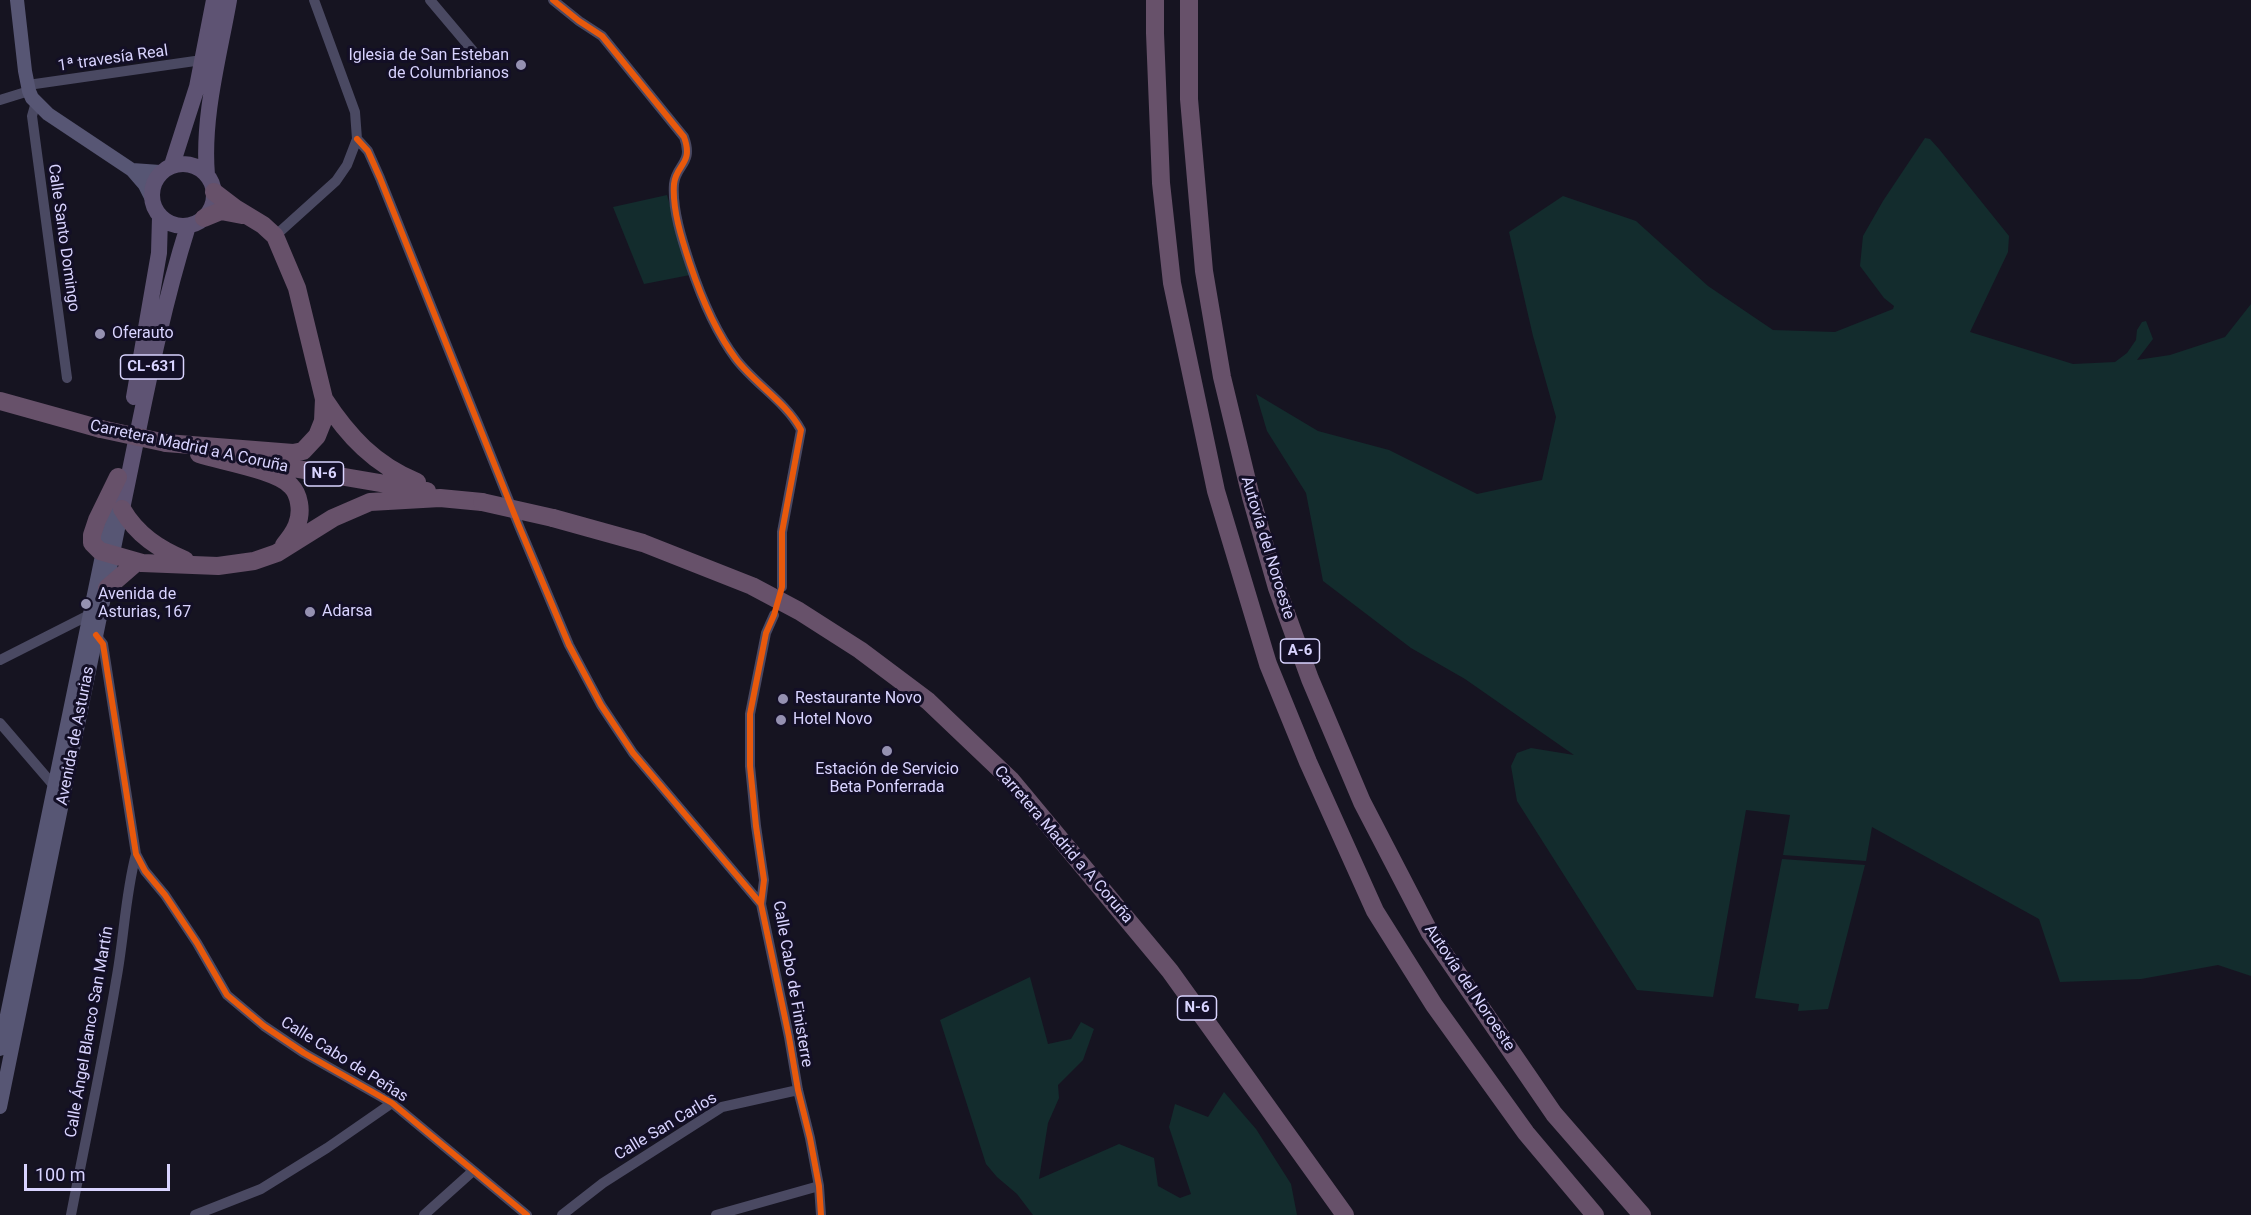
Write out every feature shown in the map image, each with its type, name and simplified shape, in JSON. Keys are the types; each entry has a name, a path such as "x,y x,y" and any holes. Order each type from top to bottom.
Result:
{"highway":[{"name":"Autovía del Noroeste","path":"1155,0 1161,183 1172,283 1216,491 1269,664 1308,762 1375,911 1434,1005 1526,1133 1595,1215"},
{"name":"Autovía del Noroeste","path":"1190,0 1190,110 1204,271 1222,377 1251,497 1277,588 1310,679 1362,802 1430,933 1554,1114 1642,1215"},
{"path":"166,443 278,453 303,451 317,436 323,421 324,399 297,288 275,236 211,184"},
{"path":"196,222 221,211 249,217"},
{"path":"324,399 358,445 381,465 415,482 482,502"},
{"name":"Carretera Madrid a A Coruña","path":"0,401 100,429 268,465 397,485 552,518 643,543 752,586 798,611 853,645 928,700 1011,780 1170,970 1345,1215"},
{"path":"166,443 275,476 291,485 298,498 301,515 293,534 277,553"},
{"path":"118,477 92,535 94,546 112,555 137,562 228,566 254,561 277,553 333,518 370,502 440,498 482,502"},
{"path":"122,509 135,529 160,549 195,564"},
{"path":"112,555 128,551 133,545 135,529"},
{"path":"106,588 137,562"}],"main road":[{"path":"17,0 31,93 48,114 132,170 151,196"},
{"path":"151,196 153,183 166,169 196,87 214,0"},
{"name":"CL-631","path":"196,222 212,204 206,159 209,110 229,0"},
{"path":"132,170 166,169 186,163 198,167 211,184"},
{"name":"CL-631","path":"118,477 159,253 160,217 154,209 151,196"},
{"path":"160,217 172,224 196,222"},
{"name":"Avenida de Asturias","path":"0,1107 112,555 176,264 196,222"},
{"name":"Avenida de Asturias","path":"0,1049 91,614 112,555"}],"street":[{"path":"275,236 336,181 347,165 357,139 355,112 314,0"},
{"path":"430,0 479,58"},
{"path":"553,0 602,36 684,137 688,147 687,156 674,181 679,223 690,265 708,311 736,359 792,417 801,430 782,532 782,587"},
{"name":"1ª travesía Real","path":"0,100 202,60"},
{"name":"Calle Santo Domingo","path":"31,93 32,116 67,378"},
{"path":"357,139 368,151 380,178 537,572 588,683 633,753 761,904"},
{"path":"0,660 91,614"},
{"name":"Calle Cabo de Finisterre","path":"774,615 766,633 750,714 750,766 764,880 761,904 819,1186 821,1215"},
{"name":"Calle Cabo de Peñas","path":"96,635 103,644 136,854 145,871 165,895 197,943 227,995 264,1026 304,1053 392,1103 527,1215"},
{"path":"0,723 55,787"},
{"name":"Calle Ángel Blanco San Martín","path":"71,1215 111,1014 120,963 130,878 136,854"},
{"name":"Calle San Carlos","path":"562,1215 603,1183 722,1107 798,1090"},
{"path":"195,1215 261,1189 327,1148 392,1103"},
{"path":"424,1215 473,1171"},
{"path":"716,1215 819,1186"}],"green space":[{"path":"1925,138 1930,139 1939,149 2009,236 2008,252 1970,332 2073,364 2115,362 2127,353 2136,340 2137,330 2142,322 2146,321 2153,339 2137,360 2170,355 2225,337 2251,304 2251,976 2218,965 2141,979 2060,982 2039,919 1872,827 1866,861 1783,855 1790,815 1746,810 1713,997 1637,990 1517,801 1511,766 1517,753 1531,748 1574,755 1465,679 1411,648 1323,581 1306,493 1267,431 1256,394 1318,431 1389,450 1477,494 1542,480 1556,417 1533,336 1509,232 1563,196 1636,221 1708,286 1773,330 1835,332 1893,309 1894,306 1884,298 1860,266 1863,236 1883,201"},
{"path":"667,195 690,275 644,284 613,207"},
{"path":"1782,859 1865,865 1828,1009 1798,1011 1799,1004 1755,998"},
{"path":"1030,977 1048,1044 1071,1039 1081,1022 1094,1029 1083,1060 1058,1085 1059,1098 1048,1123 1039,1179 1119,1144 1154,1158 1158,1186 1180,1198 1191,1194 1169,1127 1175,1104 1208,1117 1224,1092 1256,1129 1291,1184 1297,1215 1033,1215 1017,1194 986,1164 940,1020"}],"cycle path":[{"path":"553,0 602,36 684,137 687,153 675,177 674,194 681,235 699,289 728,348 752,377 779,402 801,430 782,532 782,587 766,633 750,714 750,766 764,880 761,904 798,1090 810,1138 819,1186 821,1215"},
{"path":"357,139 368,151 380,178 569,645 601,705 633,753 761,904"},
{"path":"96,635 103,644 136,854 145,871 165,895 197,943 227,995 264,1026 304,1053 392,1103 527,1215"}],"place":[{"name":"Iglesia de San Esteban de Columbrianos","path":"521,65"},
{"name":"Oferauto","path":"100,334"},
{"name":"Avenida de Asturias, 167","path":"86,604"},
{"name":"Adarsa","path":"310,612"},
{"name":"Restaurante Novo","path":"783,699"},
{"name":"Hotel Novo","path":"781,720"},
{"name":"Estación de Servicio Beta Ponferrada","path":"887,751"}]}
